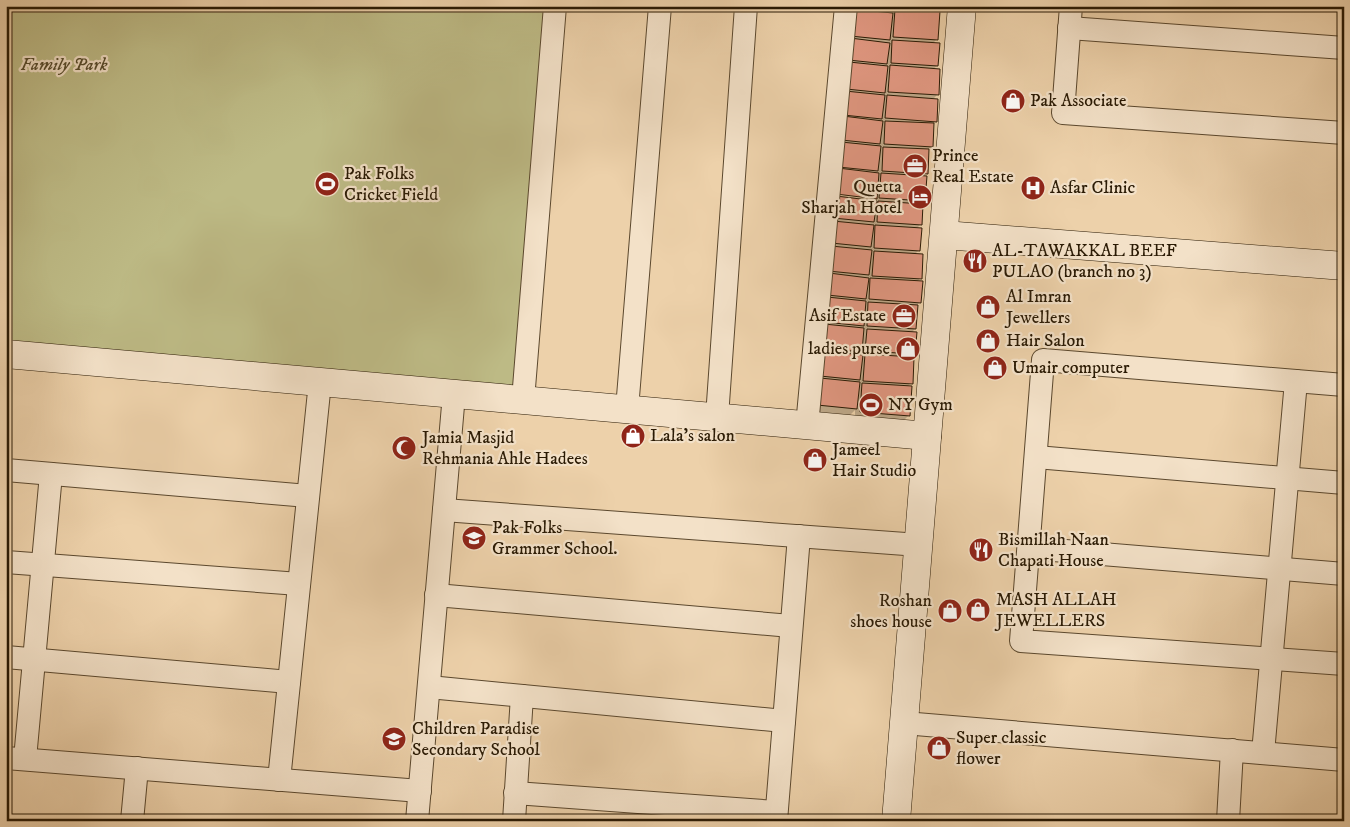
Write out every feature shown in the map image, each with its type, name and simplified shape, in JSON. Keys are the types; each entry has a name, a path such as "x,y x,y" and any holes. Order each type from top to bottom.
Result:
{"street":[{"path":"523,400 555,6"},
{"path":"627,410 660,6"},
{"path":"717,417 746,6"},
{"path":"807,426 846,6"},
{"path":"896,821 962,6"},
{"path":"1344,48 1070,17 1062,113 1344,134"},
{"path":"944,235 1344,266"},
{"path":"6,354 928,436"},
{"path":"1344,385 1043,360 1021,641 1344,664"},
{"path":"1262,753 1296,381"},
{"path":"279,780 320,382"},
{"path":"417,821 454,394"},
{"path":"1036,457 1344,483"},
{"path":"6,470 308,496"},
{"path":"51,474 35,659 15,759 420,791"},
{"path":"444,510 919,545"},
{"path":"515,793 776,816 799,536"},
{"path":"1029,548 1344,574"},
{"path":"6,562 299,584"},
{"path":"436,595 791,626"},
{"path":"6,657 289,682"},
{"path":"429,687 784,721"},
{"path":"514,821 522,696"},
{"path":"904,723 1344,760"},
{"path":"1228,821 1232,750"},
{"path":"132,821 137,768"}],"green space":[{"name":"Pak Folks Cricket Field","path":"6,6 555,6 523,400 6,354"}],"building":[{"path":"853,9 893,13 890,40 850,36"},
{"path":"895,9 940,11 938,40 893,37"},
{"path":"850,38 890,43 887,64 848,60"},
{"path":"892,40 940,43 938,66 891,63"},
{"path":"849,62 888,66 885,93 846,89"},
{"path":"890,65 940,69 939,95 888,92"},
{"path":"845,91 885,95 882,119 843,115"},
{"path":"887,95 938,99 937,122 885,118"},
{"path":"843,116 883,121 880,144 841,140"},
{"path":"885,121 934,123 933,147 884,144"},
{"path":"841,142 881,146 878,171 838,167"},
{"path":"883,147 929,149 928,174 882,171"},
{"path":"838,168 879,173 877,199 836,194"},
{"path":"881,173 927,176 925,201 879,198"},
{"path":"836,196 877,201 874,222 833,218"},
{"path":"878,201 923,204 922,225 877,222"},
{"path":"833,221 874,225 871,247 831,243"},
{"path":"875,225 922,228 920,251 874,248"},
{"path":"831,246 872,250 869,275 828,271"},
{"path":"874,251 923,254 922,279 872,276"},
{"path":"829,273 869,278 866,299 827,295"},
{"path":"870,278 923,281 921,303 869,299"},
{"path":"827,297 866,301 864,326 824,322"},
{"path":"868,302 918,305 916,329 867,326"},
{"path":"824,324 864,328 862,352 822,348"},
{"path":"867,329 917,332 915,354 865,351"},
{"path":"822,351 863,355 860,380 820,376"},
{"path":"865,354 914,357 913,384 863,381"},
{"path":"820,378 860,382 857,409 817,405"},
{"path":"862,383 912,386 910,416 860,412"}],"place":[{"name":"Pak Associate","path":"1013,101"},
{"name":"Prince Real Estate","path":"915,166"},
{"name":"Pak Folks Cricket Field","path":"327,184"},
{"name":"Asfar Clinic","path":"1033,188"},
{"name":"Quetta Sharjah Hotel","path":"920,197"},
{"name":"AL-TAWAKKAL BEEF PULAO (branch no 3)","path":"975,261"},
{"name":"Al Imran Jewellers","path":"988,307"},
{"name":"Asif Estate","path":"904,316"},
{"name":"Hair Salon","path":"988,341"},
{"name":"ladies purse","path":"908,349"},
{"name":"Umair computer","path":"995,368"},
{"name":"NY Gym","path":"871,405"},
{"name":"Lala's salon","path":"633,436"},
{"name":"Jamia Masjid Rehmania Ahle Hadees","path":"404,448"},
{"name":"Jameel Hair Studio","path":"815,460"},
{"name":"Pak Folks Grammer School.","path":"474,538"},
{"name":"Bismillah Naan Chapati House","path":"981,550"},
{"name":"MASH ALLAH JEWELLERS","path":"978,610"},
{"name":"Roshan shoes house","path":"950,611"},
{"name":"Children Paradise Secondary School","path":"394,739"},
{"name":"Super classic flower","path":"939,748"}],"park label":[{"name":"Family Park","path":"64,65"}]}
